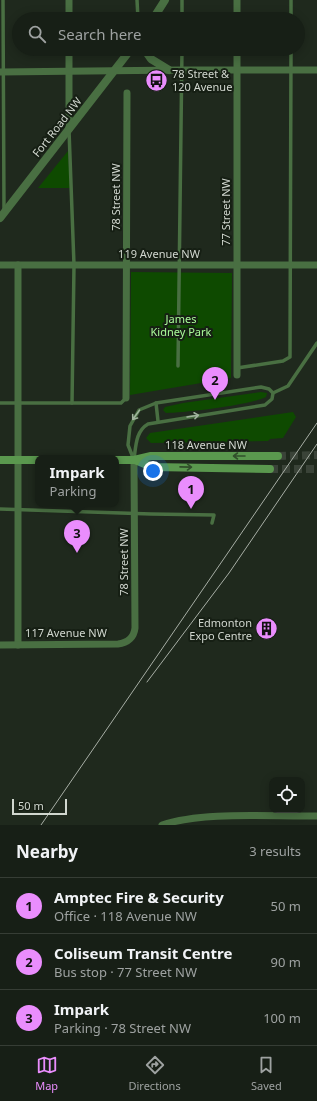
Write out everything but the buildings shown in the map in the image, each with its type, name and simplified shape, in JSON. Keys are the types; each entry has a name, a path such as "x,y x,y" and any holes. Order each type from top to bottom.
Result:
{"main road":[{"name":"118 Avenue NW","path":"119,460 134,460 151,456 278,456"},
{"path":"0,460 35,460"},
{"name":"118 Avenue NW","path":"134,460 152,467 270,469"}],"street":[{"path":"69,0 69,12"},
{"path":"157,12 165,0"},
{"path":"237,0 237,12"},
{"path":"69,56 69,129"},
{"name":"Fort Road NW","path":"2,216 125,56"},
{"path":"148,56 169,70"},
{"name":"77 Street NW","path":"237,56 237,372"},
{"path":"1,72 317,70"},
{"name":"78 Street NW","path":"126,398 127,93"},
{"name":"119 Avenue NW","path":"0,265 317,265"},
{"path":"18,265 18,645"},
{"name":"78 Street NW","path":"130,639 134,628 134,460"},
{"name":"117 Avenue NW","path":"0,645 118,644 124,643 130,639"},
{"path":"162,825 183,820 215,817 317,816"}],"lane":[{"path":"2,0 2,216"},
{"path":"137,0 138,12"},
{"path":"182,0 182,12"},
{"path":"291,0 291,12"},
{"path":"178,366 182,56"},
{"path":"237,372 290,358 291,56"},
{"path":"69,129 74,265 72,403"},
{"path":"273,393 288,386 317,343"},
{"path":"134,460 128,445 130,426 139,410 156,403 261,387 269,389 273,393"},
{"path":"134,460 137,437 141,428 148,424 158,421 265,404 272,399 273,393"},
{"path":"0,403 121,403 126,398"},
{"path":"156,403 158,421"},
{"path":"0,509 135,514 214,515 212,523"}],"green space":[{"path":"68,151 70,188 38,188"},
{"name":"James Kidney Park","path":"131,272 232,273 231,378 130,395"},
{"path":"261,392 267,393 266,397 233,406 175,413 166,413 163,410 165,407 183,403"},
{"path":"293,412 296,417 283,438 270,439 268,441 151,443 146,438 150,433"}],"tunnel":[{"path":"278,456 317,455"},
{"path":"270,469 317,469"}],"tram line":[{"path":"41,825 317,423"},
{"path":"147,682 229,573 317,444"}],"place":[{"name":"78 Street & 120 Avenue","path":"156,80"},
{"name":"Coliseum Transit Centre","path":"215,400"},
{"name":"Amptec Fire & Security","path":"191,509"},
{"name":"Impark","path":"77,553"},
{"name":"Edmonton Expo Centre","path":"267,629"}]}
